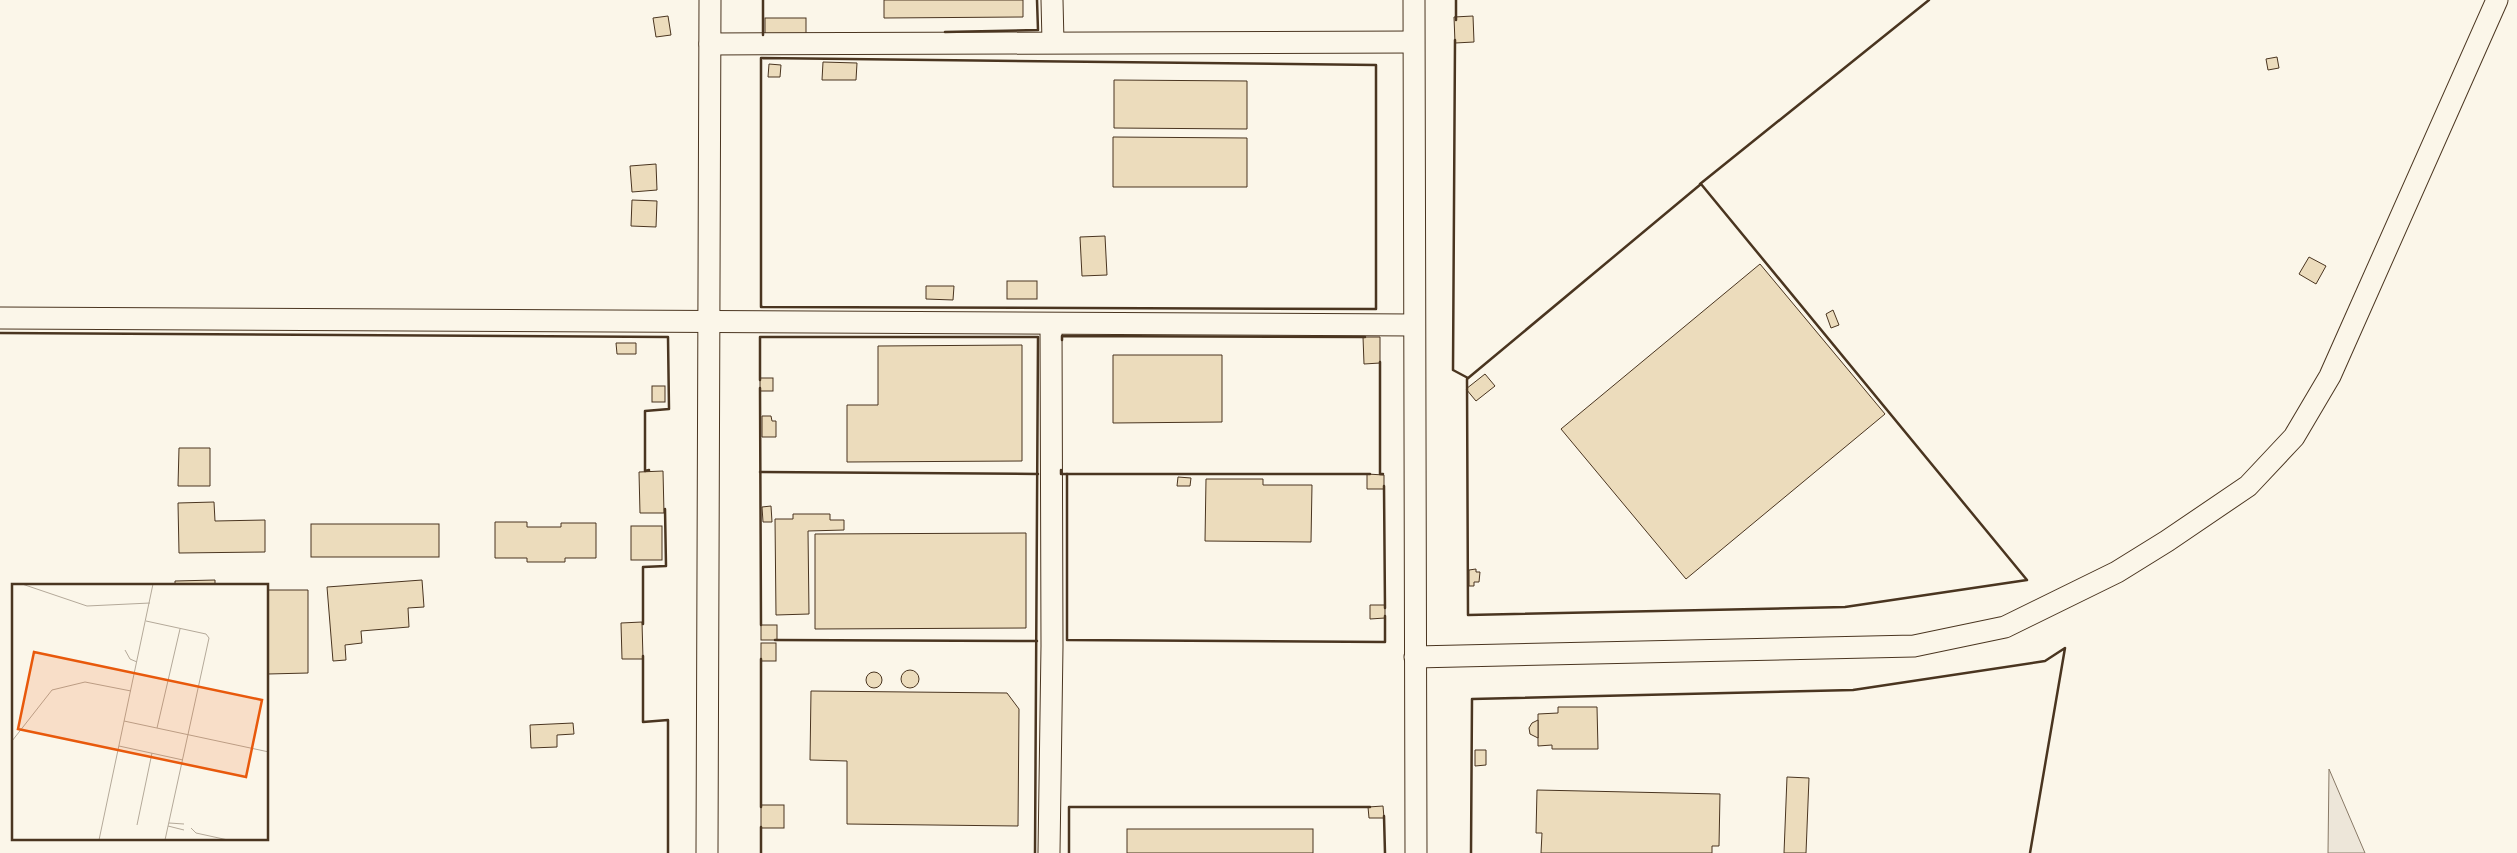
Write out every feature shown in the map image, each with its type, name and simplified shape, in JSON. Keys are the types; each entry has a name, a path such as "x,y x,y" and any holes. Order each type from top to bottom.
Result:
{"street":[{"path":"707,853 710,0"},
{"path":"1052,0 1053,42"},
{"path":"1414,0 1416,853"},
{"path":"1415,657 1914,646 2005,627 2117,572 2248,486 2294,437 2330,376 2497,0"},
{"path":"710,44 1413,42"},
{"path":"0,318 1414,325"},
{"path":"1049,853 1052,646 1051,324"}],"shaded area":[{"path":"2329,769 2365,853 2328,853"}],"building":[{"path":"884,0 1023,0 1023,17 884,18"},
{"path":"668,16 671,35 656,37 653,18"},
{"path":"1473,16 1474,42 1455,43 1454,17"},
{"path":"765,18 806,18 806,34 765,34"},
{"path":"2277,57 2279,68 2268,70 2266,59"},
{"path":"823,62 857,63 856,80 822,80"},
{"path":"769,64 781,65 780,77 768,77"},
{"path":"1114,80 1247,81 1247,129 1114,128"},
{"path":"1113,137 1247,138 1247,187 1113,187"},
{"path":"656,164 657,190 632,192 630,166"},
{"path":"632,200 657,201 656,227 631,226"},
{"path":"1105,236 1107,275 1082,276 1080,237"},
{"path":"2309,257 2326,266 2316,284 2299,274"},
{"path":"1760,264 1885,414 1686,579 1561,429"},
{"path":"1007,281 1037,281 1037,299 1007,299"},
{"path":"926,286 954,286 953,300 926,299"},
{"path":"1833,310 1839,325 1831,328 1826,314"},
{"path":"1363,337 1380,337 1380,363 1364,364"},
{"path":"616,343 636,343 636,354 617,354"},
{"path":"1022,345 1022,461 847,462 847,405 878,405 878,346"},
{"path":"1113,355 1222,355 1222,422 1113,423"},
{"path":"1485,374 1495,386 1476,401 1466,389"},
{"path":"760,378 773,378 773,391 760,391"},
{"path":"652,386 665,386 665,402 652,402"},
{"path":"762,416 771,416 772,421 776,421 776,437 762,437"},
{"path":"179,448 210,448 210,486 178,486"},
{"path":"663,471 664,513 640,513 639,472"},
{"path":"1367,474 1384,475 1384,489 1367,489"},
{"path":"1178,477 1191,478 1190,486 1177,486"},
{"path":"1206,479 1263,479 1263,485 1312,485 1311,542 1205,541"},
{"path":"214,502 215,521 265,520 265,552 179,553 178,503"},
{"path":"771,506 772,522 763,522 762,507"},
{"path":"793,514 830,514 830,520 844,520 844,530 808,531 809,614 776,615 775,519 793,519"},
{"path":"495,522 527,522 527,527 561,527 561,523 596,523 596,558 565,558 565,562 527,562 527,558 495,558"},
{"path":"311,524 439,524 439,557 311,557"},
{"path":"631,526 662,526 662,560 631,560"},
{"path":"1026,533 1026,628 815,629 815,534"},
{"path":"1476,569 1476,572 1480,572 1479,582 1474,582 1474,586 1469,586 1469,570"},
{"path":"215,580 215,584 175,584 175,581"},
{"path":"422,580 424,607 408,608 409,627 361,631 362,643 345,645 346,660 333,661 327,587"},
{"path":"269,590 308,590 308,673 269,674"},
{"path":"1370,605 1385,605 1385,618 1370,619"},
{"path":"642,622 643,659 622,659 621,623"},
{"path":"761,625 777,625 777,640 761,640"},
{"path":"761,643 776,643 776,661 761,661"},
{"path":"910,670 916,673 919,679 916,685 910,688 904,685 901,679 904,673"},
{"path":"874,672 880,674 882,680 880,686 874,688 868,686 866,680 868,674"},
{"path":"811,691 1007,693 1019,709 1018,826 847,824 847,761 810,760"},
{"path":"1558,707 1597,707 1598,749 1552,749 1552,745 1538,746 1538,714 1558,713"},
{"path":"1538,720 1538,738 1530,734 1529,728 1532,723"},
{"path":"573,723 574,734 557,735 557,747 531,748 530,725"},
{"path":"1475,750 1486,750 1486,765 1475,766"},
{"path":"1787,777 1809,778 1806,853 1784,853"},
{"path":"1537,790 1720,794 1719,846 1712,846 1712,853 1541,853 1542,833 1536,833"},
{"path":"761,805 784,805 784,828 761,828"},
{"path":"1383,806 1384,818 1369,818 1368,807"},
{"path":"1127,829 1313,829 1313,853 1127,853"}],"wall":[{"path":"763,0 763,35"},
{"path":"945,32 1038,30 1037,0"},
{"path":"1456,0 1456,20"},
{"path":"1700,184 1929,0"},
{"path":"1455,40 1453,370 1468,378"},
{"path":"761,58 1376,65 1376,309 761,307 761,58"},
{"path":"1701,184 2027,580 1845,607 1468,615 1467,379 1701,184"},
{"path":"0,333 668,337 669,409 645,411 645,471 649,470"},
{"path":"1062,340 1062,336 1365,337"},
{"path":"760,380 760,337 1038,337 1035,853"},
{"path":"1380,362 1380,474 1383,474"},
{"path":"760,388 761,625"},
{"path":"1061,470 1061,474 1370,474"},
{"path":"760,472 1038,474"},
{"path":"1067,474 1067,640 1385,642 1385,616"},
{"path":"1384,486 1385,608"},
{"path":"643,624 643,567 666,566 665,509"},
{"path":"775,640 1037,641"},
{"path":"1471,853 1472,699 1853,690 2045,661 2065,648 2030,853"},
{"path":"643,656 643,722 668,720 668,853"},
{"path":"761,659 761,807"},
{"path":"1069,853 1069,807 1370,807"},
{"path":"1384,816 1385,853"},
{"path":"761,827 761,853"}]}
